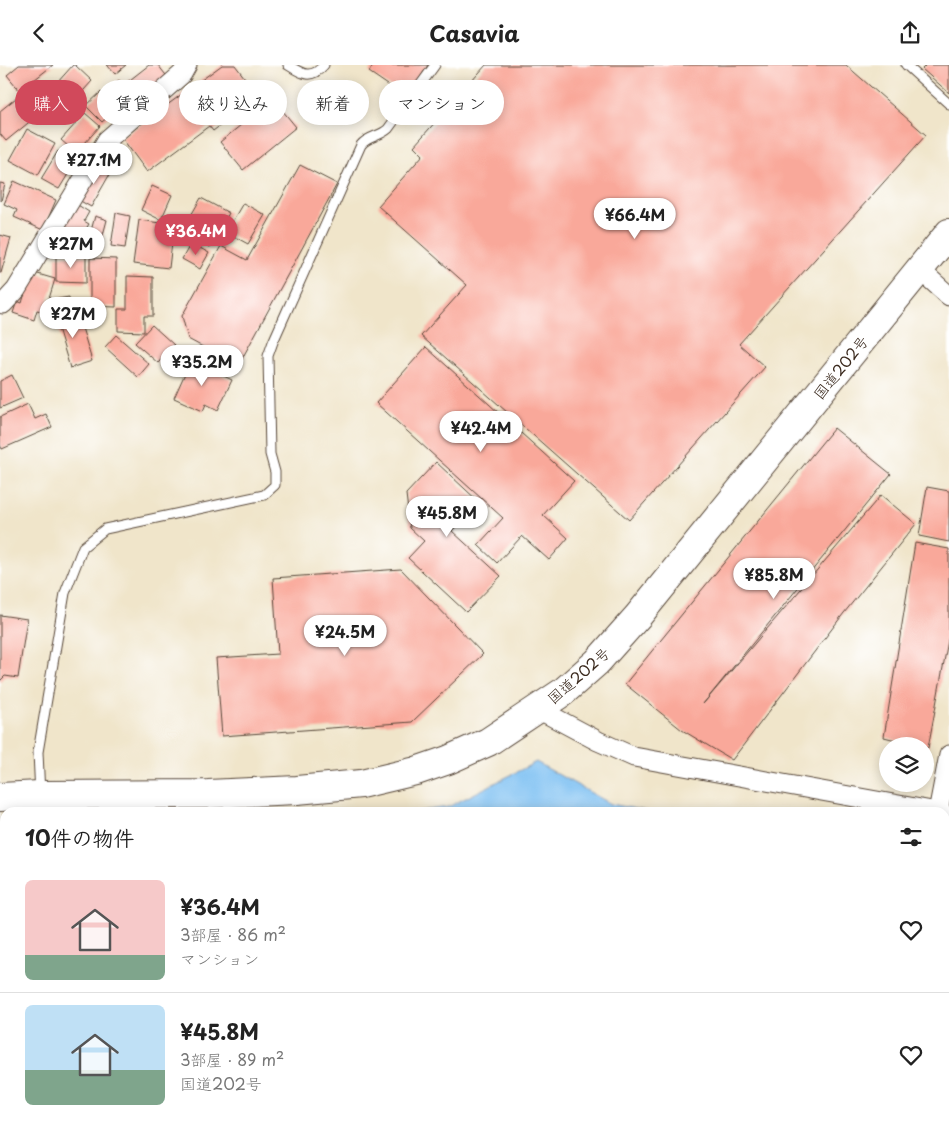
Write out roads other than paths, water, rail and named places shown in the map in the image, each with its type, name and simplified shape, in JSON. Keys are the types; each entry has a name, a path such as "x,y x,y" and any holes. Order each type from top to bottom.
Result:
{"highway":[{"name":"国道202号","path":"0,797 39,804 334,787 416,771 448,760 488,742 563,692 597,661 638,616 949,233"}],"street":[{"path":"3,304 16,290 107,140 182,75 187,65"},
{"path":"919,269 949,296"},
{"path":"538,709 598,741 634,757 911,807"},
{"path":"945,807 949,755"}],"lane":[{"path":"288,65 301,74 307,75 318,71 324,65"},
{"path":"39,804 38,752 65,593 83,547 105,529 264,495 275,485 270,453 268,356 273,342 361,145 365,139 384,133 388,129 436,65"},
{"path":"906,65 949,104"}],"water":[{"path":"536,762 611,804 626,807 448,807"}]}
